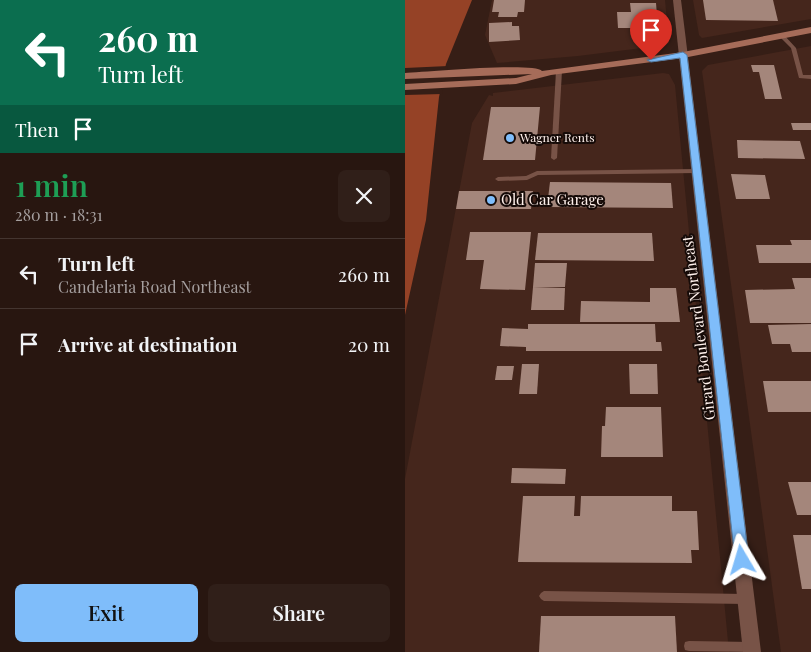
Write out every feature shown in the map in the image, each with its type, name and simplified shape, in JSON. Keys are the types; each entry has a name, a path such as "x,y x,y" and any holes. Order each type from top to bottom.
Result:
{"main road":[{"path":"405,87 516,81 555,72 683,55 811,30"},
{"path":"405,76 513,70 555,72"}],"street":[{"name":"Girard Boulevard Northeast","path":"677,0 752,650"}],"lane":[{"path":"782,36 793,48 801,76 811,77"},
{"path":"554,158 555,72"},
{"path":"498,179 527,178 537,173 697,171"},
{"path":"544,596 746,599"},
{"path":"689,646 752,650"}],"shaded area":[{"path":"405,0 472,0 446,64 439,97 426,220 405,315"},
{"path":"492,0 665,0 669,43 666,45 578,56 497,63 485,35"},
{"path":"693,0 811,0 811,19 702,38 699,35"},
{"path":"811,46 811,652 781,652 702,71 708,65"},
{"path":"663,73 669,74 675,85 729,652 405,652 405,479 472,123 489,95 493,96 493,93"}],"pier":[{"path":"448,66 442,94 405,95 405,68"}],"building":[{"path":"494,0 525,0 524,12 518,12 517,17 498,17 499,12 492,12"},
{"path":"703,0 773,0 778,21 706,20"},
{"path":"630,3 656,3 658,28 618,28 617,12 631,12"},
{"path":"512,22 512,26 519,26 520,40 489,42 489,23"},
{"path":"751,65 774,65 782,99 765,99 759,72 753,72"},
{"path":"491,107 540,107 535,160 483,160"},
{"path":"791,123 811,123 811,130 793,130"},
{"path":"737,140 800,141 805,159 738,158"},
{"path":"731,174 765,175 770,199 736,199"},
{"path":"550,182 671,183 673,208 547,207"},
{"path":"459,191 533,191 531,209 456,209"},
{"path":"470,232 531,232 525,290 480,289 484,260 466,260"},
{"path":"538,233 652,233 654,261 535,260"},
{"path":"790,240 811,240 811,263 759,263 756,245 792,245"},
{"path":"535,263 567,263 565,287 533,287"},
{"path":"792,278 811,278 811,323 750,323 745,290 795,289"},
{"path":"533,287 565,288 564,310 531,310"},
{"path":"650,288 676,288 680,322 580,322 581,301 650,302"},
{"path":"528,324 655,324 656,342 661,342 662,351 526,351 526,347 500,346 502,328 528,329"},
{"path":"811,324 811,352 792,352 790,344 772,344 768,325"},
{"path":"522,364 539,364 537,394 519,394"},
{"path":"629,364 657,364 658,394 630,394"},
{"path":"497,366 514,366 512,380 495,380"},
{"path":"763,381 811,381 811,412 768,412"},
{"path":"606,407 661,407 663,457 601,457 602,426 605,426"},
{"path":"512,468 566,469 565,484 511,483"},
{"path":"788,482 811,482 811,515 797,515"},
{"path":"523,496 575,496 574,516 580,516 581,496 672,496 672,511 697,511 699,550 691,550 692,563 518,562"},
{"path":"793,535 811,535 811,589 802,589"},
{"path":"541,616 675,616 677,652 539,652"}],"place":[{"name":"Wagner Rents","path":"510,138"},
{"name":"Old Car Garage","path":"491,200"}],"route":[{"path":"651,60 683,55 742,560"}]}
